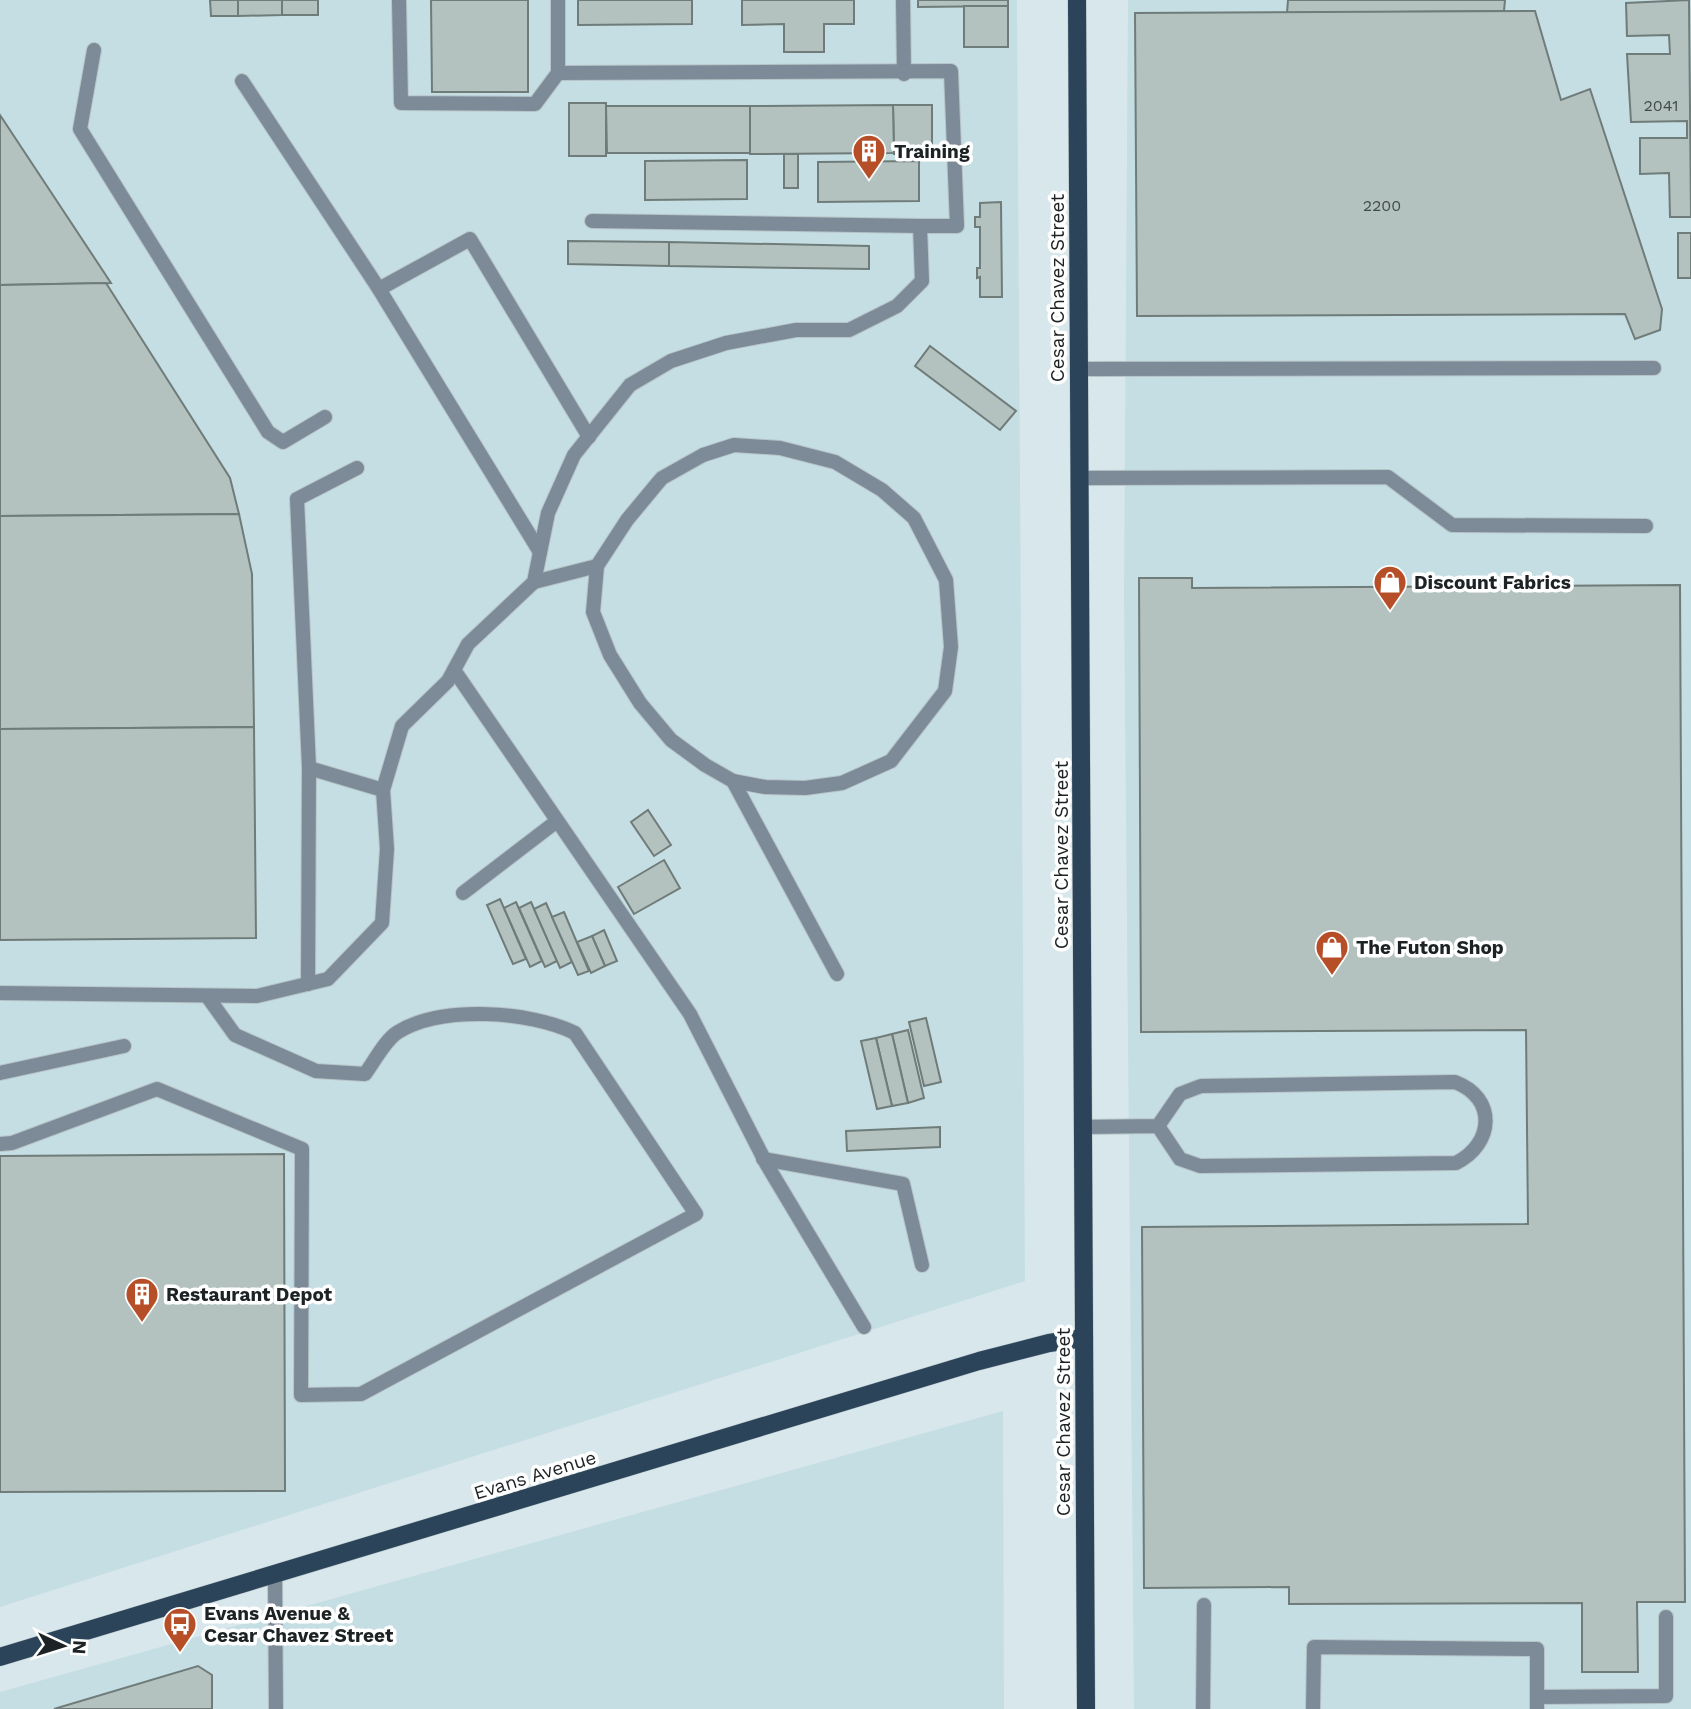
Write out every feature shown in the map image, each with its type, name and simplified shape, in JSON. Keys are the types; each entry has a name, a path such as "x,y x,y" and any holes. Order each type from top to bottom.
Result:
{"main road":[{"name":"Cesar Chavez Street","path":"1077,0 1086,1709"},
{"name":"Evans Avenue","path":"0,1657 979,1361 1049,1343 1084,1338"}],"street":[{"path":"399,0 401,103 535,104 558,73 558,0"},
{"path":"903,0 904,74"},
{"path":"94,50 80,128 268,432 282,442 325,417"},
{"path":"558,73 904,74 951,71 957,226 592,221"},
{"path":"242,80 379,289 540,552"},
{"path":"534,583 548,513 574,455 630,386 671,361 726,343 796,330 849,330 897,306 922,281 920,226"},
{"path":"379,289 470,239 589,437"},
{"path":"1079,369 1654,368"},
{"path":"734,446 780,448 835,461 882,489 914,518 946,580 951,647 944,691 891,761 842,783 792,788 733,781 671,740 640,703 610,655 593,612 597,566 627,520 662,478 703,455 734,446"},
{"path":"308,984 309,768 297,499 357,467"},
{"path":"1079,478 1388,477 1452,525 1646,526"},
{"path":"0,993 257,996 328,979 382,923 387,849 383,790 402,726 448,681 468,644 534,583 597,566"},
{"path":"454,670 690,1014 764,1159 864,1327"},
{"path":"309,768 383,790"},
{"path":"733,781 837,974"},
{"path":"463,893 557,821"},
{"path":"0,1143 12,1143 157,1088 302,1149 301,1395 361,1394 696,1214 575,1033 554,1023 519,1016 431,1018 396,1033 365,1074 316,1071 234,1035 207,996"},
{"path":"0,1073 124,1046"},
{"path":"1455,1082 1469,1088 1481,1101 1486,1122 1482,1143 1470,1156 1457,1163 1200,1166 1180,1159 1158,1126 1180,1094 1201,1086 1455,1082"},
{"path":"1084,1127 1158,1126"},
{"path":"764,1159 904,1184 922,1265"},
{"path":"275,1576 276,1709"},
{"path":"1203,1709 1204,1605"},
{"path":"1313,1709 1314,1647 1537,1649 1537,1703 1666,1696 1666,1617"}],"shaded area":[{"path":"0,0 1017,0 1025,1281 0,1607"},
{"path":"1128,0 1691,0 1691,1709 1134,1709 1124,594"},
{"path":"1003,1411 1004,1709 0,1709 0,1692"}],"building":[{"path":"210,0 238,0 238,16 211,16"},
{"path":"238,0 282,0 282,15 238,16"},
{"path":"282,0 318,0 318,15 282,15"},
{"path":"431,0 528,0 528,92 432,92"},
{"path":"578,0 692,0 692,24 578,25"},
{"path":"742,0 854,0 854,24 824,24 824,52 784,52 784,24 742,25"},
{"path":"918,0 1008,0 1008,6 918,7"},
{"path":"1288,0 1505,0 1504,11 1287,13"},
{"path":"1689,0 1691,217 1670,217 1669,173 1640,174 1640,138 1687,138 1687,121 1631,122 1627,54 1670,54 1669,35 1627,36 1626,3"},
{"path":"964,6 1008,6 1008,47 964,47"},
{"path":"1535,11 1561,100 1590,89 1662,309 1660,330 1635,339 1625,314 1137,316 1135,13"},
{"path":"569,103 606,103 606,156 569,156"},
{"path":"893,105 932,105 932,153 894,154"},
{"path":"893,105 894,153 750,154 750,106"},
{"path":"606,106 750,106 750,153 607,153"},
{"path":"0,115 111,283 0,285"},
{"path":"784,154 798,154 798,188 784,188"},
{"path":"747,160 747,199 645,200 645,161"},
{"name":"Training","path":"919,161 919,201 818,202 818,162"},
{"path":"1001,202 1002,297 980,297 977,268 980,268 980,227 975,227 975,217 980,217 980,203"},
{"path":"1678,233 1691,233 1691,278 1678,278"},
{"path":"568,241 669,242 669,266 568,264"},
{"path":"669,242 869,246 869,269 669,266"},
{"path":"106,283 230,478 239,514 0,516 0,285"},
{"path":"930,346 1016,411 1000,430 915,366"},
{"path":"239,514 252,574 254,727 0,729 0,516"},
{"path":"1139,578 1192,578 1192,588 1680,585 1685,1602 1637,1602 1638,1672 1582,1672 1582,1603 1289,1604 1289,1587 1144,1588 1142,1227 1528,1224 1526,1030 1141,1032"},
{"path":"254,727 256,938 0,940 0,729"},
{"path":"648,810 671,845 654,856 631,822"},
{"path":"664,860 680,888 634,914 618,887"},
{"path":"500,899 526,959 513,964 487,905"},
{"path":"516,902 542,961 530,967 504,908"},
{"path":"531,902 557,961 545,967 519,908"},
{"path":"546,903 572,962 560,968 534,909"},
{"path":"564,912 589,971 578,975 552,917"},
{"path":"604,930 617,961 605,966 592,936"},
{"path":"592,936 605,966 591,973 577,942"},
{"path":"926,1018 941,1082 924,1086 909,1022"},
{"path":"908,1030 924,1098 908,1103 892,1034"},
{"path":"892,1034 908,1103 892,1106 876,1038"},
{"path":"876,1038 892,1106 877,1109 861,1041"},
{"path":"940,1127 940,1147 847,1151 846,1131"},
{"name":"Restaurant Depot","path":"284,1154 285,1491 0,1492 0,1156"},
{"path":"198,1666 212,1675 212,1709 54,1709"}],"place":[{"name":"Training","path":"869,181"},
{"name":"Discount Fabrics","path":"1390,612"},
{"name":"The Futon Shop","path":"1332,977"},
{"name":"Restaurant Depot","path":"142,1324"},
{"name":"Evans Avenue & Cesar Chavez Street","path":"180,1654"}]}
